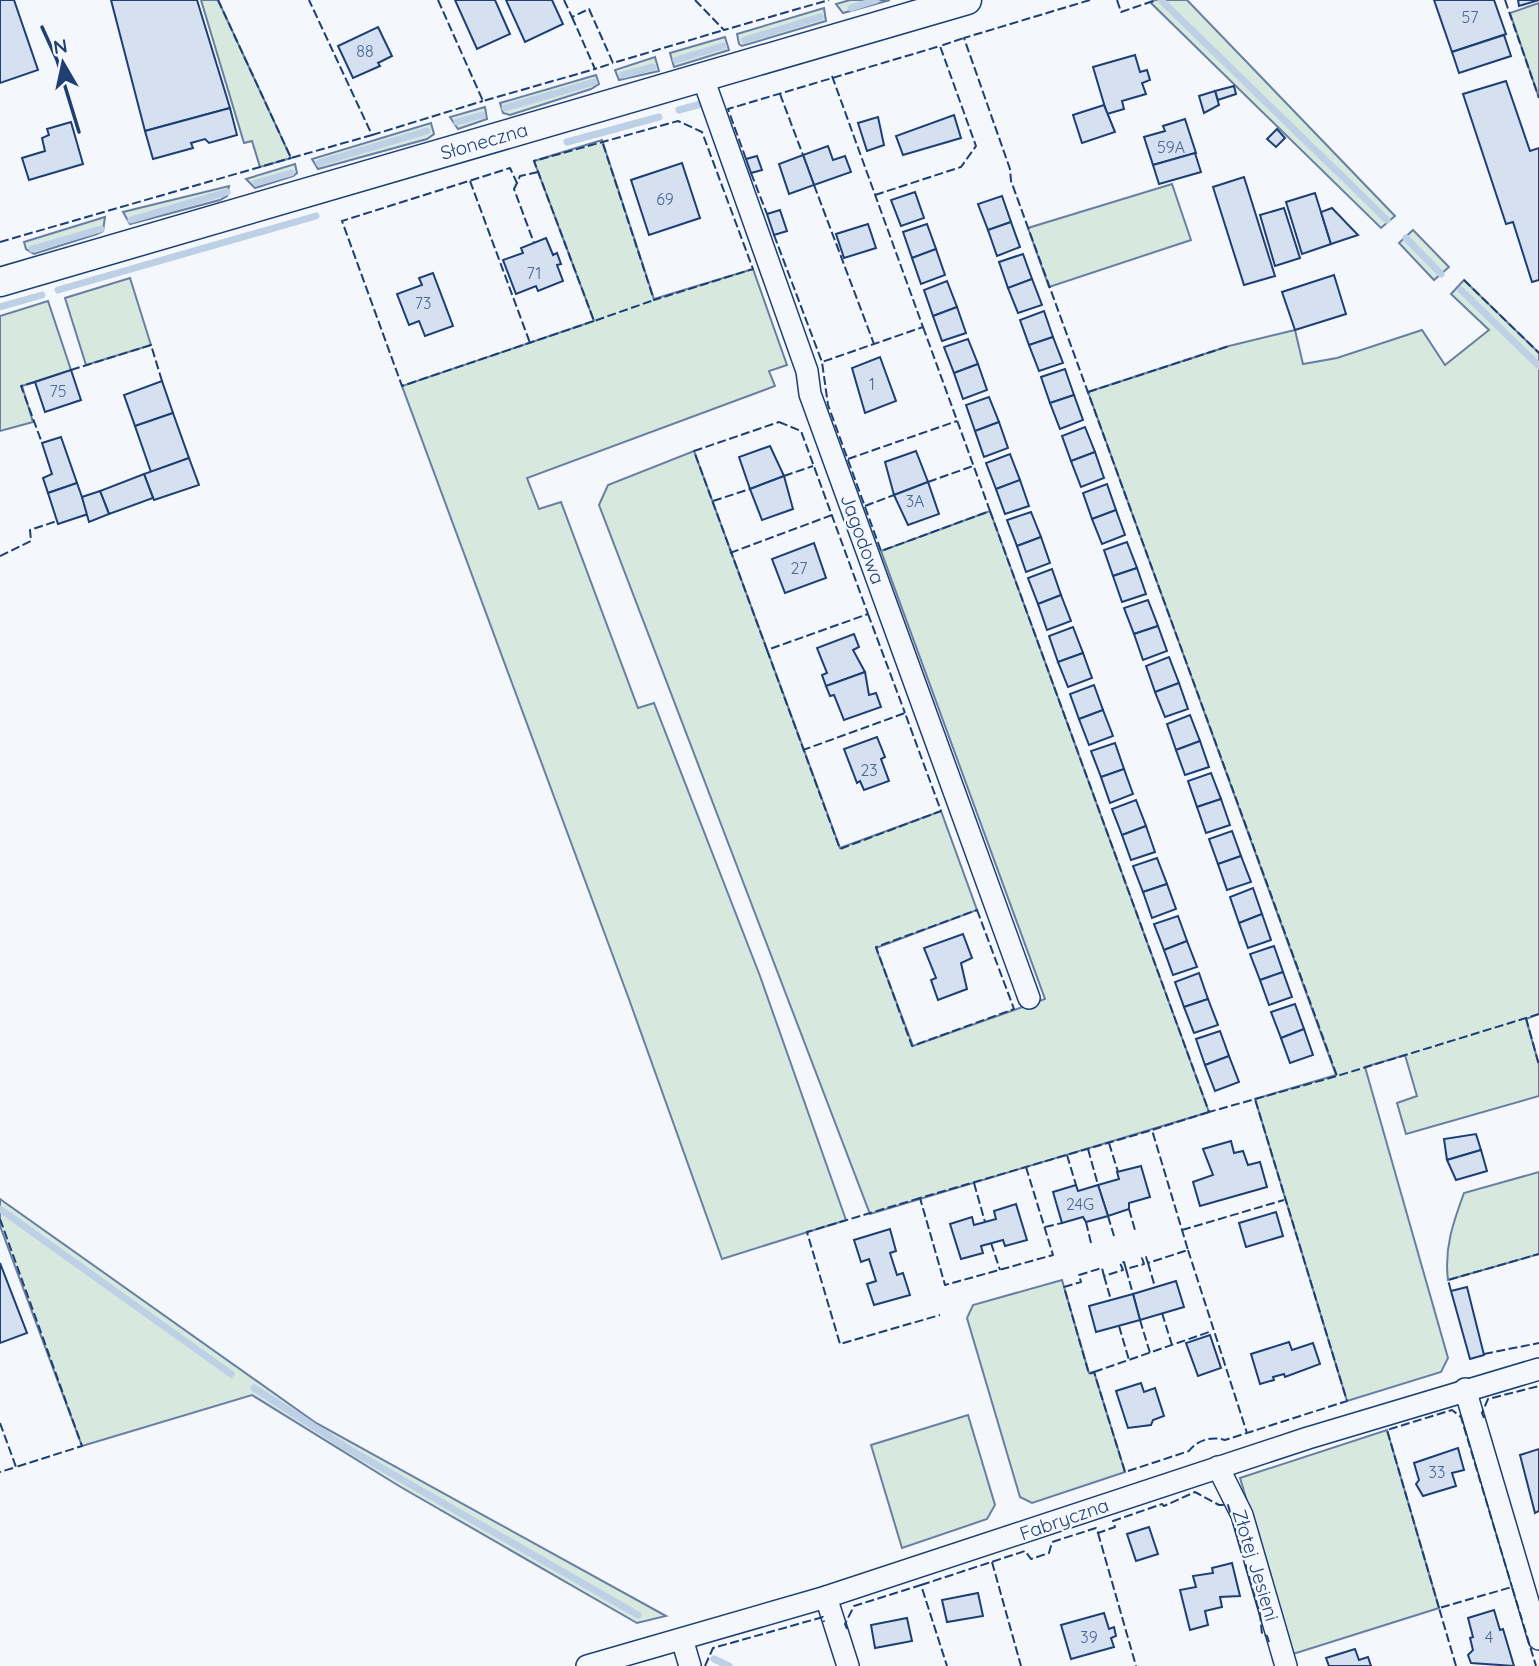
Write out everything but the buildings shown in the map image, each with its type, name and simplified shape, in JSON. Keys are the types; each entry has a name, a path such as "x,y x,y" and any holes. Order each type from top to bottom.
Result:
{"main road":[{"name":"Słoneczna","path":"0,282 967,0"}],"street":[{"name":"Jagodowa","path":"703,78 807,371 810,394 1029,998"},
{"name":"Fabryczna","path":"587,1666 826,1597 1218,1467 1465,1389 1539,1369"},
{"path":"1465,1389 1539,1639"},
{"name":"Złotej Jesieni","path":"1218,1467 1242,1515 1286,1666"},
{"path":"826,1597 848,1666"},
{"path":"682,1639 690,1666"}],"shaded area":[{"path":"201,0 218,0 291,158 260,167 252,141 244,143"},
{"path":"850,0 890,0 843,13 836,4"},
{"path":"1155,0 1187,0 1395,216 1381,228 1151,3"},
{"path":"1539,3 1539,98 1510,13"},
{"path":"824,8 826,21 742,46 739,44 737,34"},
{"path":"725,37 729,50 674,67 670,53"},
{"path":"655,57 659,71 619,80 615,70"},
{"path":"596,75 599,84 591,89 510,115 503,113 500,103"},
{"path":"485,107 487,119 458,129 450,117"},
{"path":"431,123 434,134 427,139 318,169 312,159"},
{"path":"602,140 654,299 753,269 787,365 769,371 775,386 527,478 539,509 561,502 638,708 654,703 760,976 846,1220 722,1259 402,386 594,321 534,161"},
{"path":"295,164 297,173 293,176 255,188 246,179"},
{"path":"1172,184 1191,240 1049,287 1028,228"},
{"path":"229,186 227,196 220,200 130,224 123,212"},
{"path":"105,217 103,231 97,234 34,254 26,249 24,242"},
{"path":"1413,230 1449,267 1434,280 1399,243"},
{"path":"130,278 151,345 86,365 65,298"},
{"path":"1464,280 1539,353 1539,1014 1526,1019 1539,1065 1539,1096 1406,1134 1397,1103 1417,1096 1405,1055 1365,1067 1448,1358 1441,1372 1347,1401 1255,1099 1336,1075 1088,392 1229,346 1295,330 1303,364 1337,358 1422,330 1445,365 1489,330 1451,294"},
{"path":"48,301 71,370 22,386 33,422 0,431 0,316"},
{"path":"694,451 840,848 941,811 977,910 876,948 913,1046 1045,999 881,551 990,511 1209,1112 870,1214 599,505 608,485"},
{"path":"1539,1172 1539,1254 1448,1280 1448,1246 1464,1193"},
{"path":"0,1199 316,1423 666,1616 637,1623 399,1486 252,1395 82,1446 0,1226"},
{"path":"1062,1280 1089,1373 1094,1372 1125,1472 1032,1503 1020,1497 967,1318 973,1305"},
{"path":"968,1415 995,1505 987,1519 902,1548 871,1445"},
{"path":"1387,1430 1439,1608 1293,1654 1240,1478"}],"waterway":[{"path":"851,8 876,0"},
{"path":"1161,0 1387,220"},
{"path":"745,40 820,17"},
{"path":"676,60 723,46"},
{"path":"623,75 653,67"},
{"path":"505,108 594,82"},
{"path":"679,110 701,104"},
{"path":"457,122 482,115"},
{"path":"567,142 659,117"},
{"path":"319,163 427,131"},
{"path":"256,183 291,173"},
{"path":"131,220 227,192"},
{"path":"58,290 316,216"},
{"path":"32,249 101,229"},
{"path":"1406,238 1441,274"},
{"path":"1461,290 1539,366"},
{"path":"0,307 42,295"},
{"path":"0,1209 231,1374"},
{"path":"254,1388 347,1448 638,1615"},
{"path":"714,1659 729,1666"}],"fence":[{"path":"218,0 291,158 372,135 309,0"},
{"path":"438,0 483,101 595,69"},
{"path":"564,0 572,17 589,9 613,63 724,30"},
{"path":"695,0 724,30 829,0"},
{"path":"1090,0 964,38 1010,169 1011,181 1337,1076 1539,1014"},
{"path":"1117,0 1121,12 1156,0"},
{"path":"1505,0 1539,98"},
{"path":"572,17 595,69 613,63"},
{"path":"875,195 961,167 976,146 940,46 964,38"},
{"path":"746,159 728,109 940,46"},
{"path":"832,76 923,327"},
{"path":"780,94 803,155"},
{"path":"372,135 483,101"},
{"path":"603,144 654,300 753,269 702,132 678,121 534,161 594,321 654,300"},
{"path":"0,242 291,158"},
{"path":"538,172 520,176 517,183 510,168 342,221 402,386 594,321"},
{"path":"751,173 767,214"},
{"path":"470,181 530,343"},
{"path":"517,183 514,189 534,243"},
{"path":"814,185 874,344"},
{"path":"774,235 822,362"},
{"path":"1464,280 1539,353"},
{"path":"923,327 990,511 881,551 828,405 822,362 923,327"},
{"path":"71,370 151,345 162,381"},
{"path":"1088,392 1229,346"},
{"path":"35,382 21,386 42,443"},
{"path":"848,459 957,421"},
{"path":"779,422 801,431 868,614 767,650 694,451 779,422"},
{"path":"784,476 813,466"},
{"path":"928,482 973,466"},
{"path":"713,501 750,489"},
{"path":"865,506 894,495"},
{"path":"990,511 1209,1112 1337,1076"},
{"path":"730,553 832,515"},
{"path":"0,556 31,541 30,530 57,521"},
{"path":"868,614 905,713"},
{"path":"767,650 840,849 941,811 905,713 803,750"},
{"path":"977,910 1014,1009 912,1046 876,947 977,910"},
{"path":"1526,1018 1539,1065"},
{"path":"1209,1112 1152,1130 1188,1250 1148,1263 1146,1257 1142,1258 1144,1264 1126,1269 1124,1262 1120,1263 1123,1270 1104,1276 1102,1268 1079,1275 1081,1282 1064,1287 1089,1374 1094,1372 1125,1472 1189,1451 1205,1440 1225,1440 1347,1401 1255,1099"},
{"path":"1026,1167 1053,1255 945,1285 920,1198 1152,1130"},
{"path":"1109,1143 1118,1172"},
{"path":"1088,1149 1098,1185"},
{"path":"1067,1155 1076,1185"},
{"path":"974,1183 985,1222"},
{"path":"920,1198 807,1232 840,1344 940,1315"},
{"path":"1182,1230 1284,1200"},
{"path":"1129,1209 1135,1230"},
{"path":"1108,1216 1114,1236"},
{"path":"0,1219 82,1446 16,1467"},
{"path":"1086,1222 1091,1243"},
{"path":"1045,1227 1062,1223"},
{"path":"991,1243 1000,1270"},
{"path":"1188,1250 1247,1433"},
{"path":"1451,1291 1448,1280 1539,1254"},
{"path":"1148,1263 1155,1287"},
{"path":"1126,1269 1133,1294"},
{"path":"1104,1276 1111,1300"},
{"path":"1162,1313 1172,1345"},
{"path":"1140,1320 1150,1353"},
{"path":"1119,1326 1129,1360"},
{"path":"1094,1372 1212,1331"},
{"path":"1484,1354 1539,1343"},
{"path":"1484,1418 1482,1413 1488,1399 1539,1386"},
{"path":"1439,1608 1387,1430 1452,1410 1461,1417 1512,1587"},
{"path":"0,1423 16,1467 0,1472"},
{"path":"921,1585 1025,1551 1031,1559 1049,1553 1052,1542 1096,1528 1098,1533 1115,1527 1113,1521 1162,1504 1164,1506 1195,1492 1219,1505 1228,1505 1260,1614 1262,1634 1267,1636 1269,1642"},
{"path":"1098,1533 1136,1666"},
{"path":"992,1562 1021,1666"},
{"path":"847,1629 845,1624 854,1606 921,1585 947,1666"},
{"path":"1456,1666 1439,1608 1512,1587 1536,1666"},
{"path":"705,1666 713,1648 823,1617 824,1622"}],"wall":[{"path":"42,27 57,60 79,132"}]}
